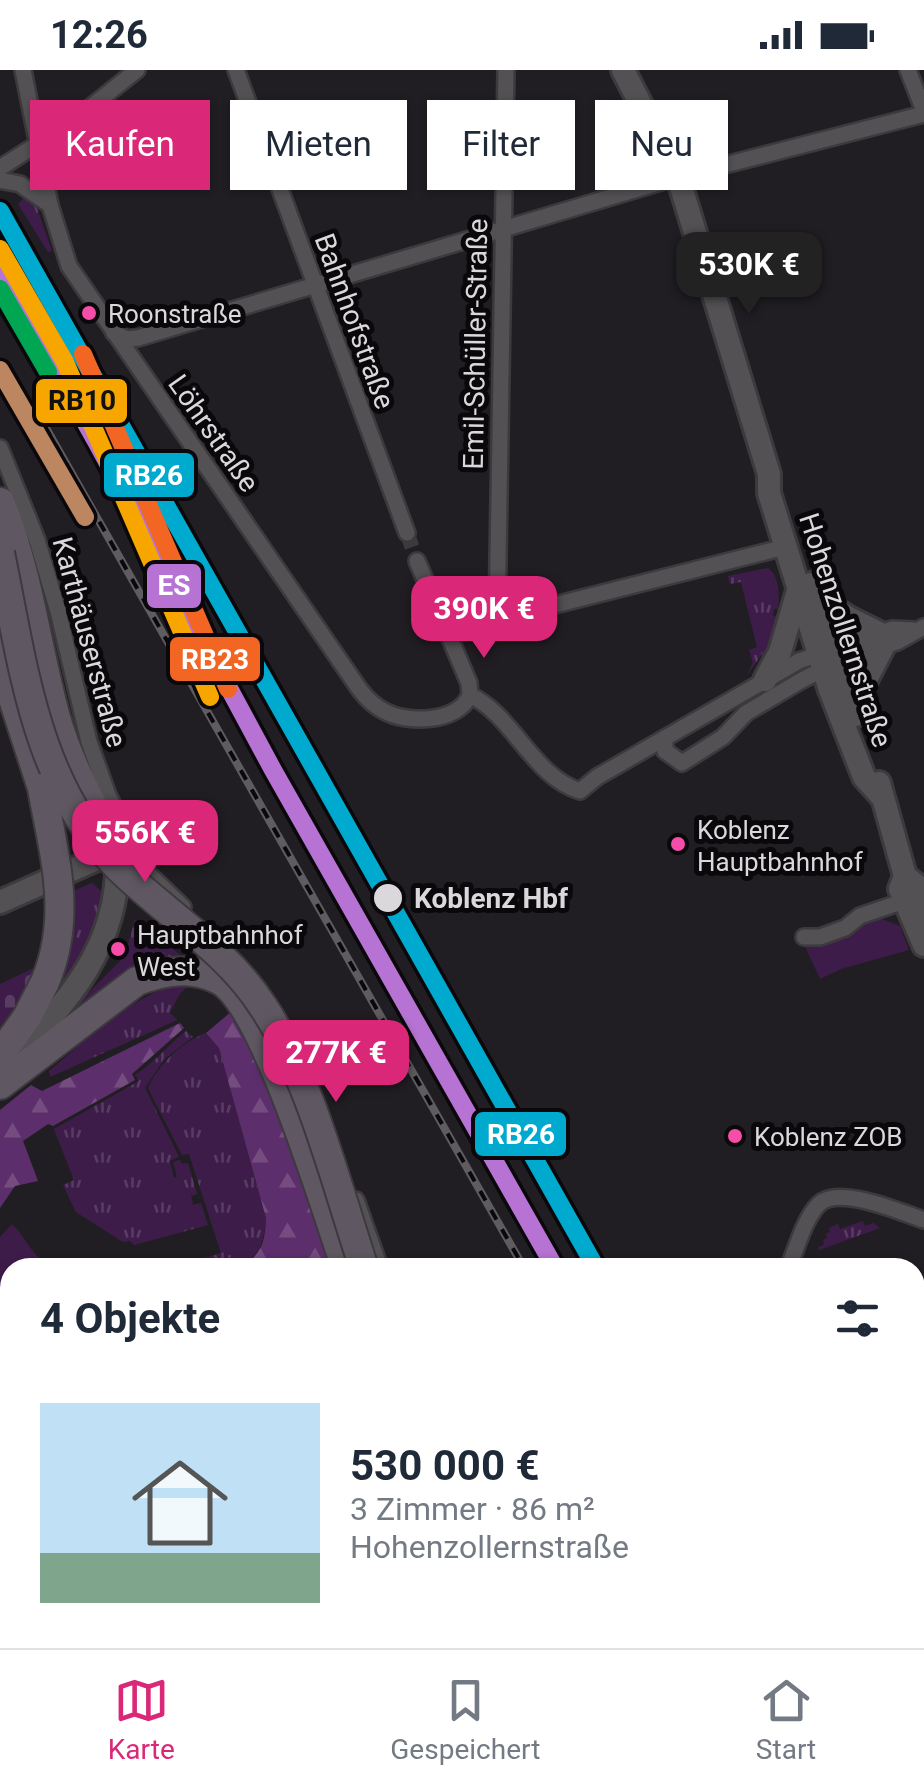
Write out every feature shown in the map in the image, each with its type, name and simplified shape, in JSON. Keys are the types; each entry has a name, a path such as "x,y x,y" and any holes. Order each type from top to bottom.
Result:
{"highway":[{"path":"0,502 32,600 57,720 70,758 117,850"},
{"path":"0,553 36,720 64,793 108,857 233,968 264,1008 303,1088 361,1258"},
{"path":"0,627 14,702 42,788 58,862 62,907 57,944 44,982 12,1051"},
{"path":"42,788 70,836 106,879 221,980 249,1016 286,1092 343,1258"},
{"path":"0,1085 137,982 162,972 187,970 221,980"}],"street":[{"name":"Löhrstraße","path":"23,70 30,110"},
{"path":"99,100 137,70"},
{"name":"Bahnhofstraße","path":"236,70 407,534"},
{"name":"Emil-Schüller-Straße","path":"497,620 506,70"},
{"name":"Hohenzollernstraße","path":"623,70 638,100"},
{"path":"728,164 924,112 908,70"},
{"path":"0,168 30,148"},
{"path":"0,180 20,184 50,206"},
{"name":"Löhrstraße","path":"46,190 66,260 360,690 374,705 394,716 428,718 460,709 470,696"},
{"path":"114,333 127,339 138,338 636,190"},
{"name":"Hohenzollernstraße","path":"682,190 769,474 770,493 785,547 806,593"},
{"name":"Karthäuserstraße","path":"0,448 37,540 89,742 121,821 117,850"},
{"name":"Hohenzollernstraße","path":"769,474 779,489 806,593 864,777 882,797"},
{"path":"448,636 785,547"},
{"path":"417,560 469,683 470,696 484,705 556,779 580,791 765,680 881,640 900,628 919,629"},
{"path":"765,680 806,593 881,640"},
{"path":"852,707 881,640"},
{"path":"665,738 666,751 682,763 723,737 746,713 827,659"},
{"name":"Hohenzollernstraße","path":"827,659 852,707 882,797 915,874 916,884 906,912 924,945"},
{"path":"0,1072 12,1051 81,982 111,913 118,886 117,850"},
{"path":"0,902 117,850 128,854 148,872 237,968 283,1046 313,1108 357,1202 377,1258"},
{"path":"87,866 106,887 111,913"},
{"path":"804,937 820,937 845,928 860,916 906,912"},
{"path":"792,1258 814,1210 832,1196 844,1196 924,1220"}],"green space":[{"path":"26,196 37,208 52,251 48,252 18,204"},
{"path":"768,568 778,586 778,609 774,609 773,616 777,617 768,646 747,675 753,662 749,650 757,647 741,582 730,584 728,576"},
{"path":"92,883 101,891 89,941 41,1014 69,893"},
{"path":"879,918 900,926 909,950 841,969 820,979 804,944"},
{"path":"135,919 184,958 51,1031 120,961"},
{"path":"34,968 24,992 0,1030 0,984"},
{"path":"192,981 170,1013 177,1020 50,1077 49,1071 115,1016 152,994"},
{"path":"232,1011 275,1096 328,1258 253,1258 261,1247 266,1218 219,1048 206,1033"},
{"path":"180,1023 184,1028 132,1074 135,1080 23,1141 38,1181 15,1186 0,1208 0,1110 31,1085 42,1091"},
{"path":"186,1031 193,1037 164,1059 145,1088 179,1157 170,1161 174,1178 177,1177 173,1162 188,1163 197,1194 191,1196 193,1204 187,1206 201,1203 208,1225 134,1245 76,1212 63,1185 74,1180 54,1129 139,1081 135,1075"},
{"path":"206,1033 219,1048 266,1218 263,1238 251,1258 205,1258 221,1253 189,1154 182,1155 148,1088 158,1071 188,1042"},
{"path":"863,1221 865,1226 873,1223 880,1228 819,1250 829,1228 838,1224 840,1229"},
{"path":"12,1224 40,1258 0,1258 0,1237"}],"tunnel":[{"path":"407,533 417,561"}],"railway":[{"path":"34,407 518,1258"}],"transit line":[{"name":"RB26","path":"0,211 590,1258"},
{"name":"RB10","path":"0,249 65,362 210,697"},
{"name":"ES","path":"0,270 273,770 549,1258"},
{"path":"0,289 48,372"},
{"name":"RB23","path":"83,354 228,689"},
{"path":"0,370 85,517"}],"place":[{"name":"Roonstraße","path":"89,313"},
{"name":"Koblenz Hauptbahnhof","path":"678,844"},
{"name":"Koblenz Hbf","path":"388,898"},
{"name":"Hauptbahnhof West","path":"118,949"},
{"name":"Koblenz ZOB","path":"735,1136"}]}
